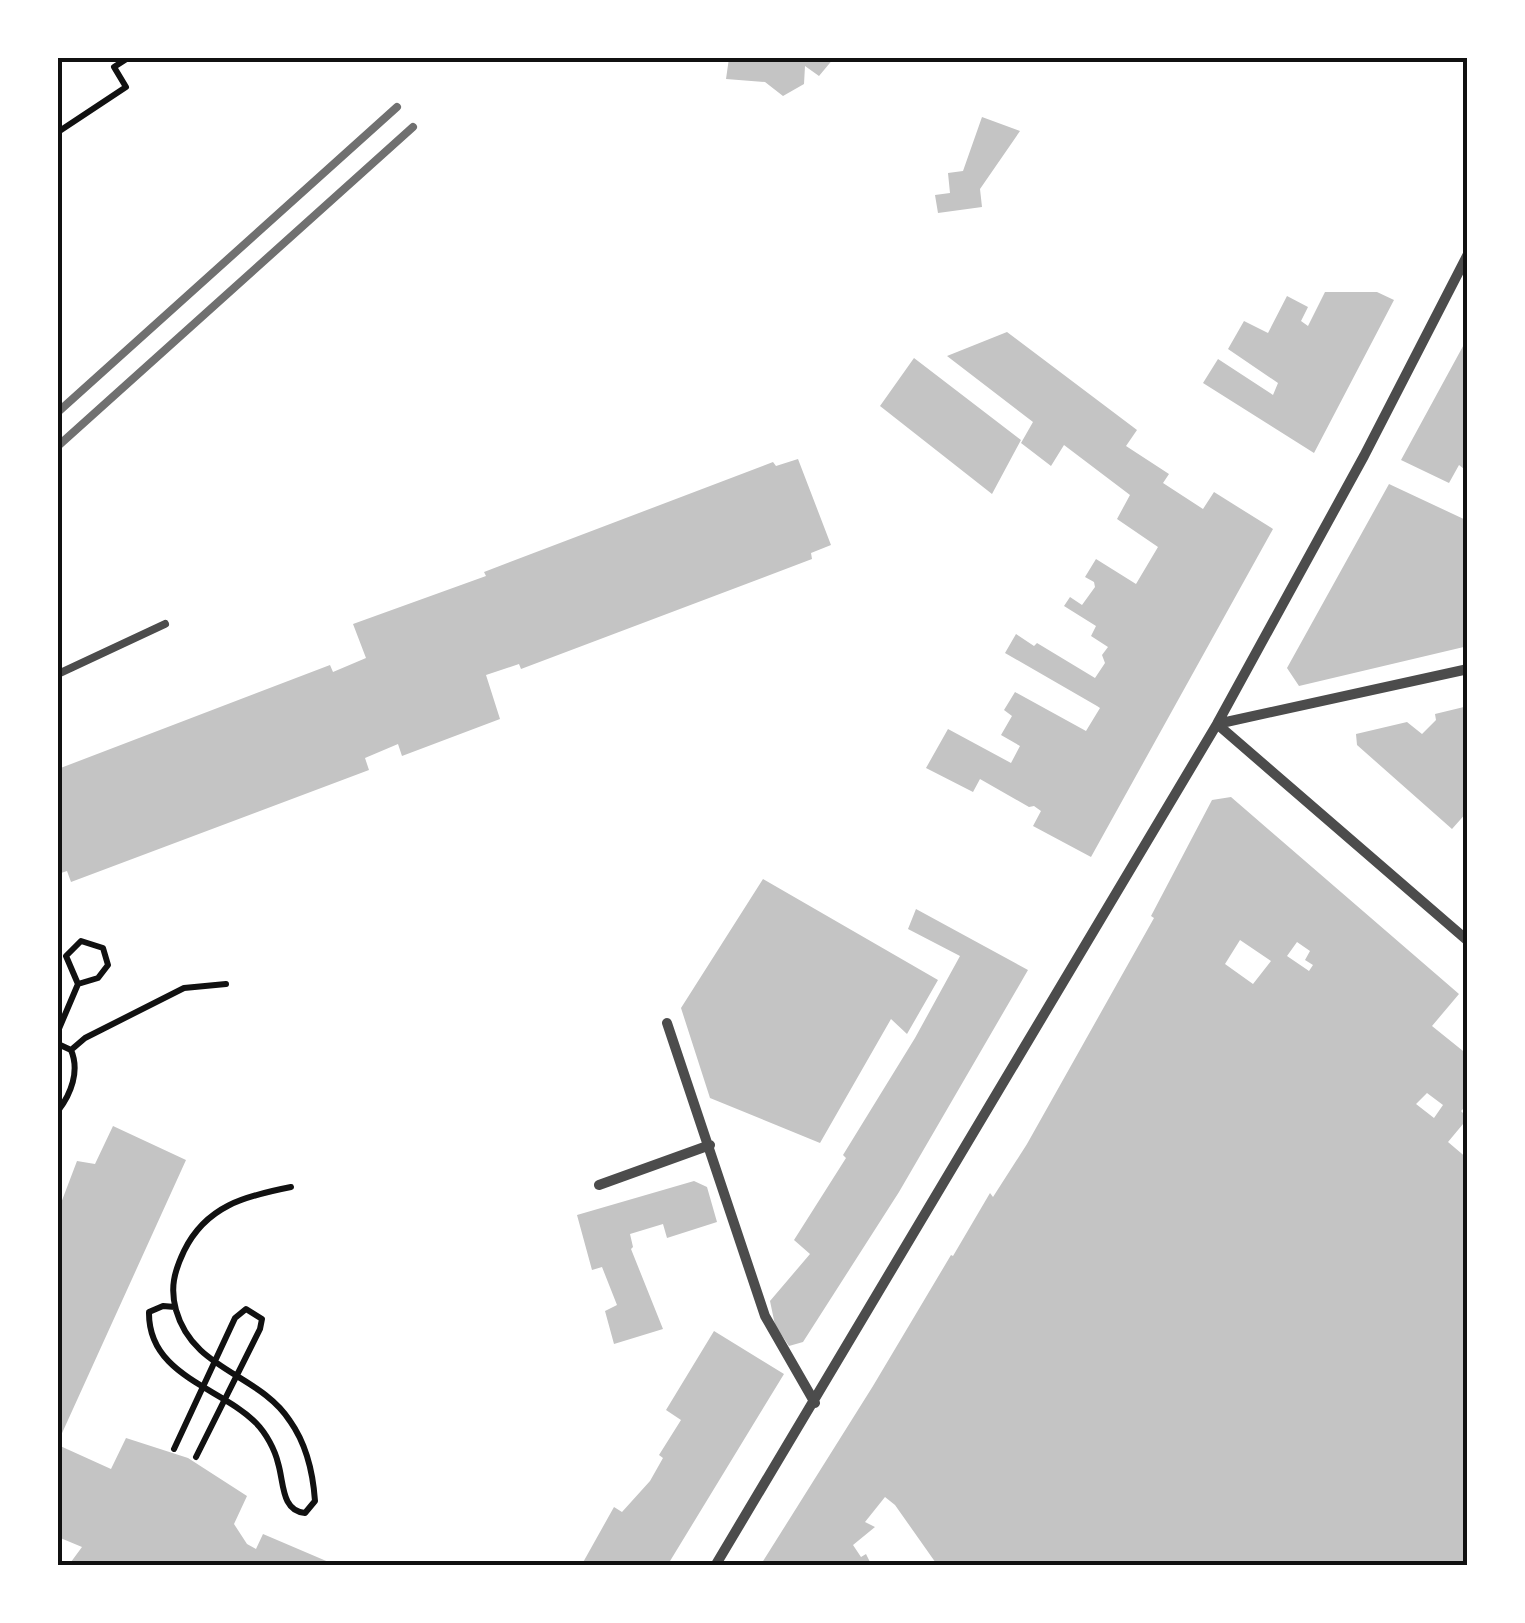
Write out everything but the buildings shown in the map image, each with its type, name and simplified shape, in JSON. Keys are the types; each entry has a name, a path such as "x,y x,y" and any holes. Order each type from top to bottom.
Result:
{"street":[{"path":"715,1566 1217,724 1364,456 1468,254"},
{"path":"1217,724 1468,668"},
{"path":"1217,724 1468,941"},
{"path":"667,1023 765,1316 814,1403"},
{"path":"598,1185 710,1145"}],"lane":[{"path":"58,674 165,624"}],"path":[{"path":"58,132 126,87 114,68 128,58"},
{"path":"58,1031 78,984 66,956 81,941 102,948 108,965 98,978 78,984"},
{"path":"70,1050 184,988 226,984"},
{"path":"58,1044 70,1050 75,1060 69,1096 58,1111"},
{"path":"175,1307 163,1306 149,1312 149,1324 158,1346 177,1371 242,1410 261,1428 278,1459 288,1505 297,1512 305,1512 316,1501 313,1473 288,1418 264,1394 214,1363 184,1333 172,1284 190,1238 214,1212 244,1197 291,1187"},
{"path":"174,1449 236,1318 246,1309 255,1312 262,1319 260,1330 196,1457"}],"railway":[{"path":"58,412 397,107"},
{"path":"58,446 413,127"}]}
